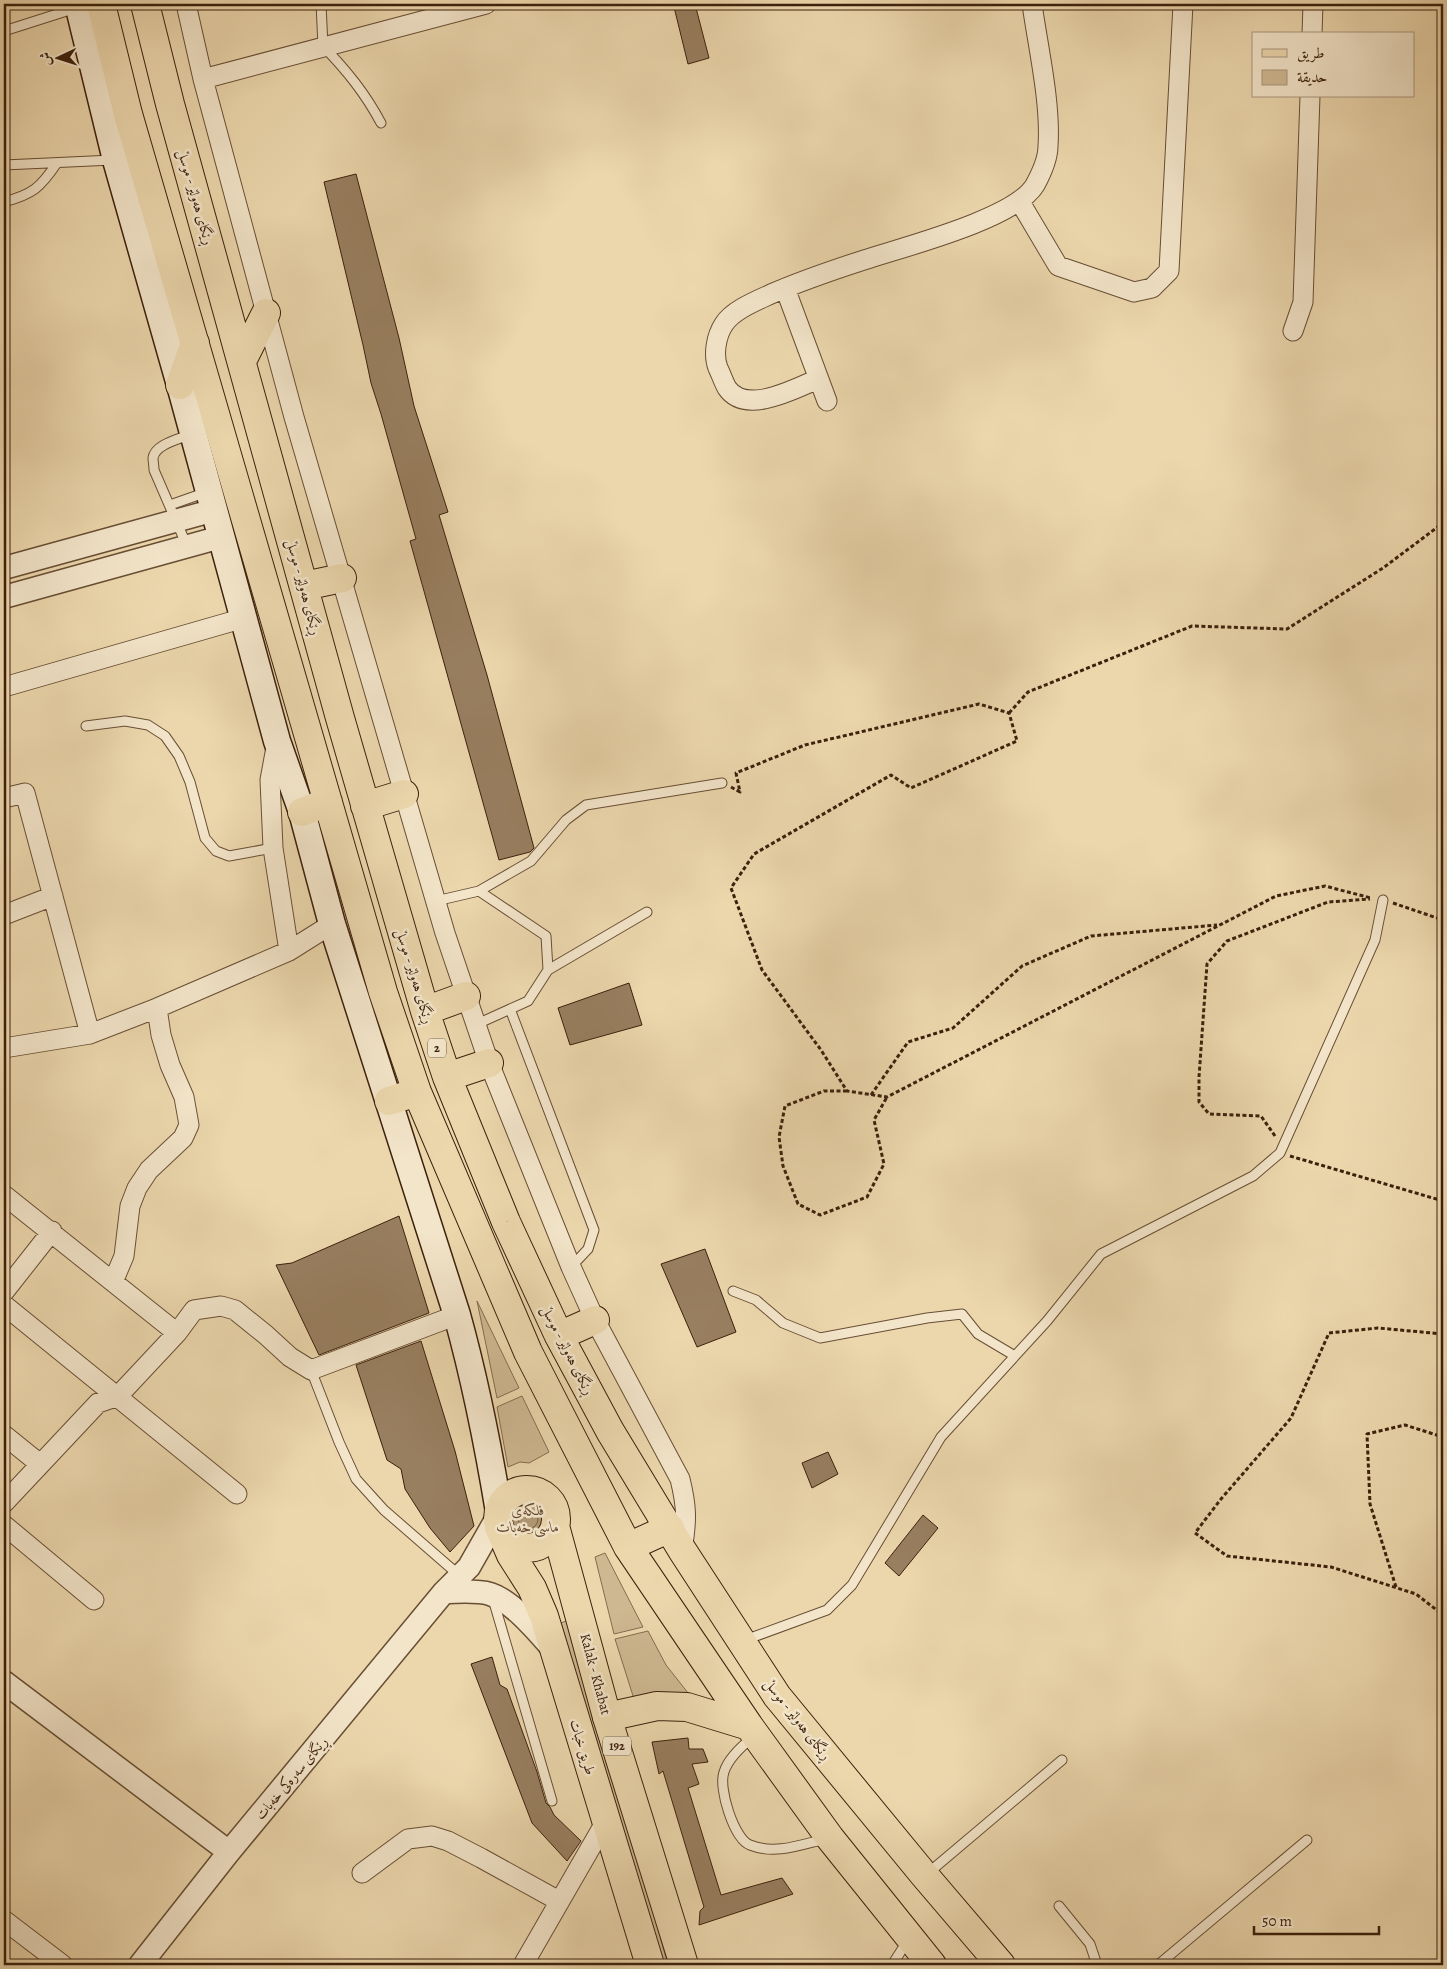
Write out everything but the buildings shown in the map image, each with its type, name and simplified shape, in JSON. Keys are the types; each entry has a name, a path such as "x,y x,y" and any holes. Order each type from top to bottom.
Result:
{"main road":[{"name":"ڕێگای هەولێر - موسڵ","path":"145,4 170,104 365,806 425,1011 447,1077 506,1222 559,1336 610,1431 776,1696 1001,1965"},
{"path":"86,5 128,114 382,992 417,1092 528,1352 628,1547 752,1731 830,1838 932,1965"},
{"path":"86,5 116,160 194,433 277,741 302,812 332,924 457,1314 478,1398 500,1521 513,1544 520,1547 535,1547 548,1539 555,1526 555,1511 547,1498 534,1491 526,1490 512,1494 501,1505 500,1521"},
{"path":"128,114 170,104"},
{"path":"242,361 266,313"},
{"path":"180,385 195,343"},
{"path":"304,586 342,578"},
{"path":"365,806 404,794"},
{"path":"302,812 328,802"},
{"path":"425,1011 466,996"},
{"path":"447,1077 489,1063"},
{"path":"389,1101 417,1092"},
{"path":"559,1336 595,1320"},
{"name":"طريق خبات","path":"500,1521 511,1555 532,1588 544,1616 650,1965"},
{"name":"Kalak - Khabat","path":"555,1526 607,1717 684,1965"},
{"path":"628,1547 676,1539"},
{"path":"607,1717 657,1706 687,1707 752,1731"}],"street":[{"path":"186,4 203,79 266,313 445,933 489,1063 571,1268 595,1320 680,1479 686,1502 686,1526 676,1539"},
{"path":"203,79 486,4"},
{"path":"818,379 784,394 763,400 741,399 728,390 717,365 716,342 724,323 739,311 784,288 981,222 1020,202 1034,187 1044,166 1048,148 1047,110 1032,4"},
{"path":"1020,202 1058,266 1134,292 1152,288 1169,271 1183,4"},
{"path":"1312,32 1313,4"},
{"path":"1294,331 1303,302 1310,98"},
{"path":"784,288 827,401"},
{"path":"4,568 212,501"},
{"path":"4,598 221,537"},
{"path":"4,687 244,618"},
{"path":"277,741 270,780 273,848 289,951"},
{"path":"4,798 25,793 90,1034"},
{"path":"4,915 53,896"},
{"path":"4,1048 90,1034 157,1008 289,951 332,924"},
{"path":"113,1282 124,1256 130,1206 137,1188 149,1170 183,1138 189,1125 184,1097 170,1065 160,1034 157,1008"},
{"path":"4,1195 177,1332"},
{"path":"4,1292 52,1232"},
{"path":"4,1305 237,1494"},
{"path":"4,1503 98,1403 118,1396 177,1332 194,1310 221,1306 235,1310 290,1357 310,1370 457,1314"},
{"path":"4,1435 40,1464"},
{"name":"ڕێگای سەرەکی خەبات","path":"140,1965 229,1852 444,1592 469,1567 500,1521"},
{"path":"4,1524 94,1600"},
{"path":"444,1592 491,1594 507,1604 532,1625 554,1650"},
{"path":"4,1682 229,1852"},
{"path":"523,1965 606,1821"},
{"path":"362,1873 408,1839 432,1836 448,1841 559,1901"},
{"path":"4,1920 63,1965"}],"lane":[{"path":"321,4 323,46 344,68 367,98 381,123"},
{"path":"4,31 86,5"},
{"path":"4,166 116,160"},
{"path":"4,202 24,196 42,184 57,163"},
{"path":"187,546 154,470 153,458 155,452 164,445 194,433"},
{"path":"86,726 124,721 148,725 165,736 179,756 190,782 205,838 216,851 229,856 273,848"},
{"path":"436,901 479,891 531,861 566,820 586,805 722,783"},
{"path":"479,891 546,936 548,970"},
{"path":"742,1641 827,1610 852,1585 941,1437 1046,1321 1101,1254 1253,1176 1280,1153 1375,940 1383,900"},
{"path":"476,1025 528,1001 548,970 647,912"},
{"path":"510,1009 594,1230 588,1249 571,1268"},
{"path":"733,1291 756,1300 783,1323 820,1338 927,1318 962,1314 978,1334 1015,1356"},
{"path":"310,1370 356,1479 384,1510 460,1576"},
{"path":"491,1594 552,1801"},
{"path":"752,1731 724,1772 723,1784 733,1827 748,1845 774,1851 830,1838"},
{"path":"925,1876 1062,1760"},
{"path":"1158,1965 1307,1840"},
{"path":"1059,1906 1090,1944 1097,1965"},
{"path":"892,1965 910,1937"}],"path":[{"path":"1010,713 1028,692 1192,626 1287,629 1383,568 1443,523"},
{"path":"722,783 740,792 736,773 805,745 979,704 1010,713"},
{"path":"847,1091 821,1050 762,970 731,888 754,854 891,775 911,788 1017,741 1010,713"},
{"path":"887,1097 847,1091 824,1091 786,1106 779,1137 783,1166 798,1204 820,1215 867,1197 884,1164 874,1120 887,1097 1276,896 1325,886 1372,899"},
{"path":"1443,920 1383,900 1328,902 1227,941 1207,964 1199,1077 1199,1102 1209,1114 1261,1116 1274,1133 1280,1153 1443,1201"},
{"path":"871,1095 908,1042 953,1028 1022,966 1091,936 1220,925"},
{"path":"1443,1334 1378,1328 1328,1333 1291,1418 1221,1498 1195,1533 1227,1556 1331,1567 1416,1594 1443,1614"},
{"path":"1396,1588 1370,1504 1367,1434 1405,1424 1443,1437"}],"green space":[{"path":"477,1301 519,1388 497,1398"},
{"path":"522,1396 549,1452 529,1463 520,1462 508,1467 497,1407"},
{"path":"605,1553 643,1627 614,1634 595,1557"},
{"path":"571,1619 668,1965 659,1965 561,1623"},
{"path":"648,1631 666,1665 692,1698 634,1699 615,1639"}],"water":[{"name":"فلکەی ماسی خەبات","path":"525,1497 540,1502 548,1509 550,1518 548,1527 543,1534 535,1539 526,1540 516,1536 506,1524 507,1509"}]}
